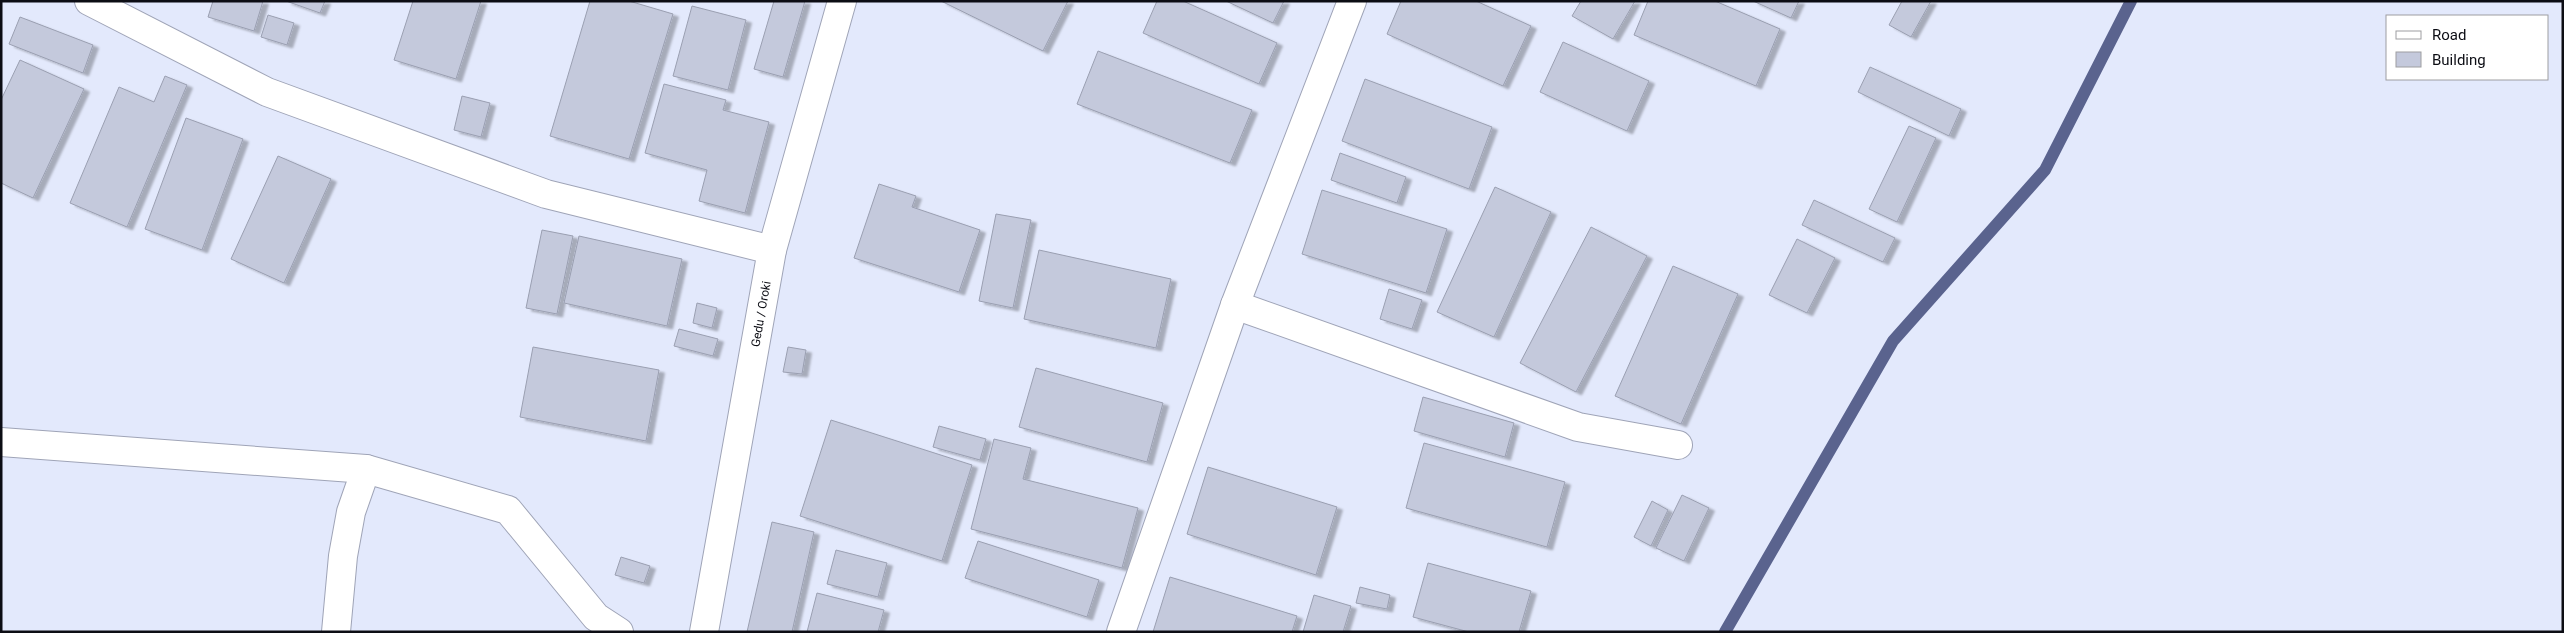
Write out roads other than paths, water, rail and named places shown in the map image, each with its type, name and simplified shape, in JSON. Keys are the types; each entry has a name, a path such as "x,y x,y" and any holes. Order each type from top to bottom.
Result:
{"street":[{"path":"89,1 267,92 546,194 772,250"},
{"name":"Gedu / Oroki","path":"704,632 772,250 842,1"},
{"path":"1122,632 1235,305 1352,1"},
{"path":"1235,305 1578,428 1678,445"},
{"path":"1,442 366,469 508,510 596,616 620,632"},
{"path":"336,632 343,556 351,512 366,469"}],"waterway":[{"path":"1725,632 1893,341 2045,170 2131,1"}]}
